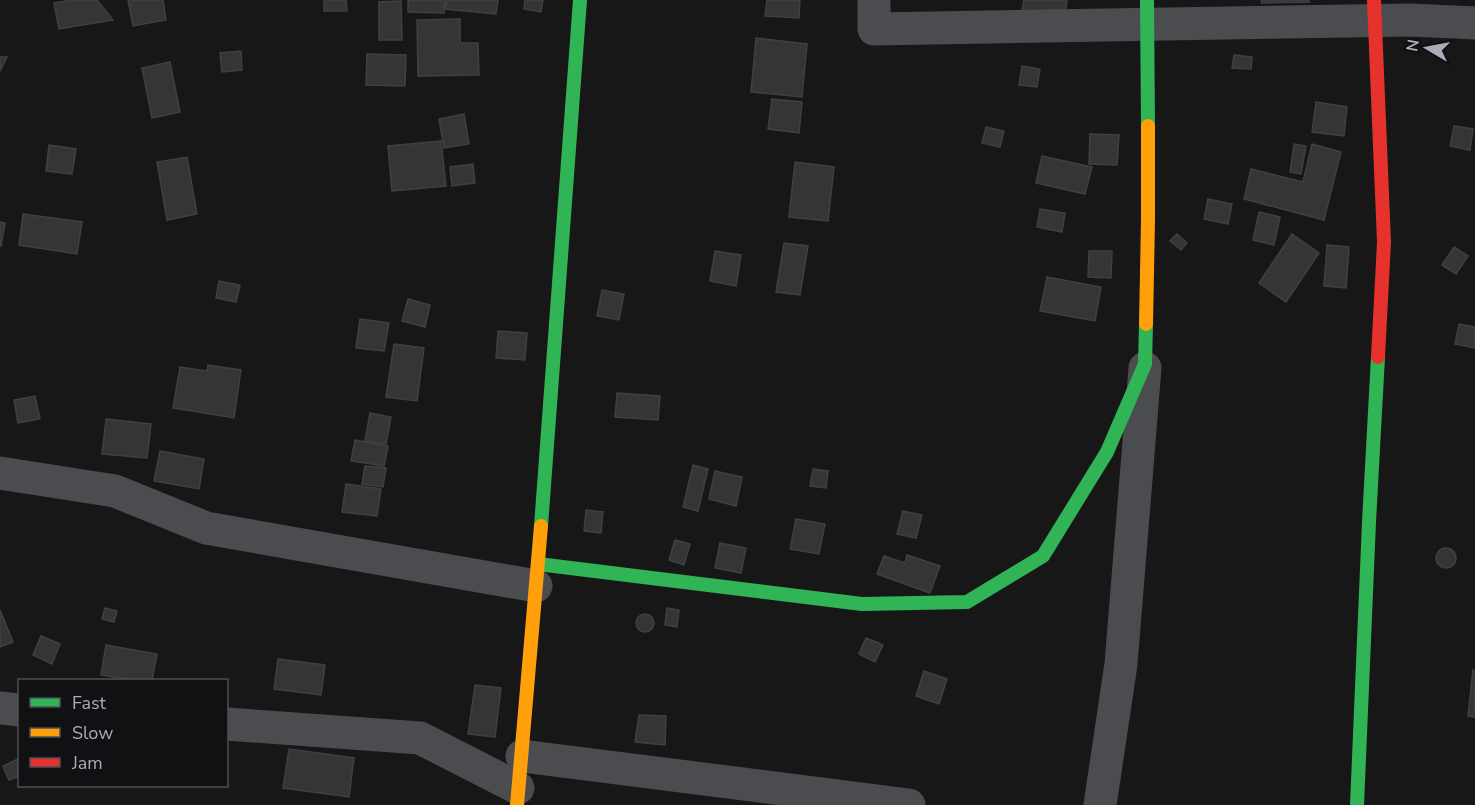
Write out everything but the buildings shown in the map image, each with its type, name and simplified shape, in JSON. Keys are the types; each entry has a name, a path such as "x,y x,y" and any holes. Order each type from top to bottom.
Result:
{"street":[{"path":"228,724 420,738 518,797 580,0"},
{"path":"874,0 874,28 1147,12 1375,10 1411,20 1475,23"},
{"path":"1357,805 1368,534 1384,242 1375,10"},
{"path":"1100,805 1121,664 1145,364 1148,220 1147,12"},
{"path":"0,473 115,491 206,528 537,575 862,604 967,602 1043,556 1107,452 1145,364"},
{"path":"0,708 18,710"},
{"path":"522,756 909,805"}],"traffic: fast":[{"path":"541,526 580,0"},
{"path":"1147,0 1148,126"},
{"path":"538,564 862,604 967,602 1043,556 1107,452 1145,364 1146,324"},
{"path":"1357,805 1378,357"}],"traffic: slow":[{"path":"1146,324 1148,126"},
{"path":"517,805 541,526"}],"traffic: jam":[{"path":"1374,0 1384,242 1378,357"}]}
